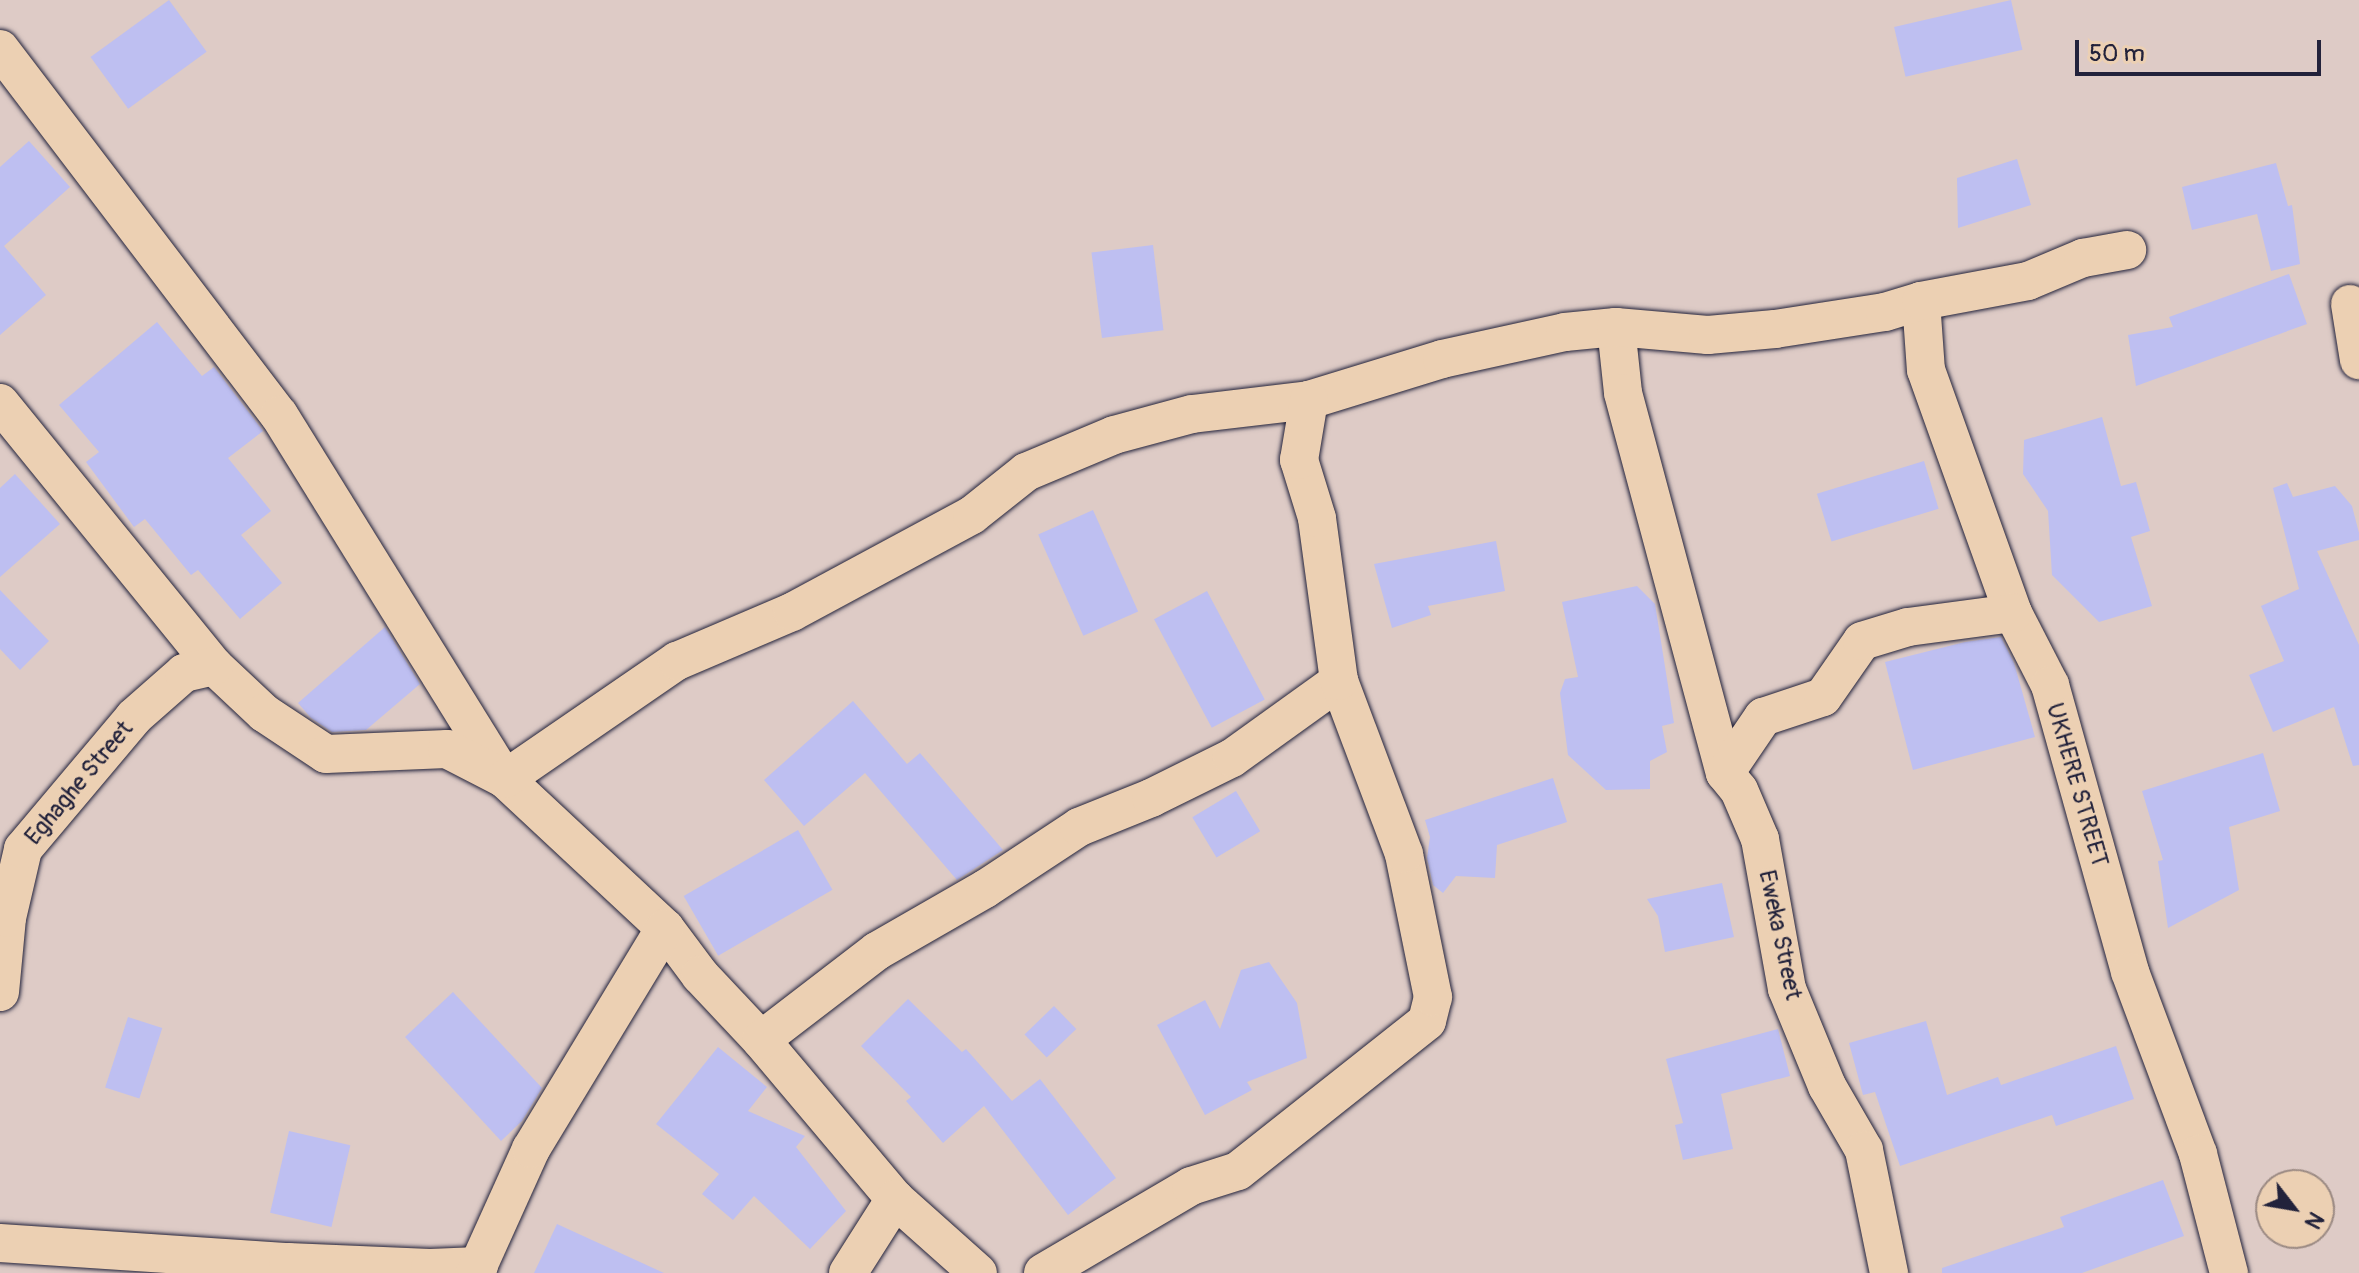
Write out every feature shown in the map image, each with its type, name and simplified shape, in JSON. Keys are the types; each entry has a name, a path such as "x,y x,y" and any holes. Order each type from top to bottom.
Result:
{"street":[{"path":"0,49 279,415 505,779 665,928 700,975 761,1040 895,1199 978,1273"},
{"path":"505,779 677,661 792,612 972,515 1026,472 1114,435 1192,414 1309,400 1442,359 1565,332 1616,327 1708,335 1885,312 1921,301 2028,281 2083,258 2127,250"},
{"name":"UKHERE STREET","path":"1921,301 1926,370 2013,613 2050,685 2130,972 2198,1154 2229,1273"},
{"path":"2350,304 2359,360"},
{"name":"Eweka Street","path":"1616,327 1623,393 1725,773 1739,790 1760,839 1787,989 1827,1086 1864,1150 1889,1273"},
{"path":"1043,1273 1191,1186 1238,1171 1427,1021 1433,997 1404,854 1339,681 1317,518 1299,460 1309,400"},
{"path":"0,403 214,666 264,713 326,754 447,749 505,779"},
{"path":"1725,773 1763,717 1823,697 1862,641 1908,627 2013,613"},
{"name":"Eghaghe Street","path":"0,992 7,918 23,849 134,717 184,673 214,666"},
{"path":"761,1040 877,951 985,889 1079,827 1151,798 1232,758 1339,681"},
{"path":"0,1243 288,1262 477,1269 531,1149 665,928"},
{"path":"848,1273 895,1199"}],"building":[{"path":"169,0 207,52 128,109 91,57"},
{"path":"2011,0 2022,50 1906,77 1894,27"},
{"path":"29,141 70,187 4,246 46,295 0,335 0,167"},
{"path":"2017,159 2031,205 1958,228 1957,178"},
{"path":"2276,163 2288,206 2292,205 2300,264 2271,271 2257,214 2192,230 2182,187"},
{"path":"1153,245 1163,330 1102,338 1091,253"},
{"path":"2289,274 2307,324 2136,386 2128,335 2173,327 2169,317"},
{"path":"157,322 202,376 214,367 263,431 228,458 271,511 241,535 282,583 240,619 198,570 191,575 145,519 134,527 86,462 99,452 59,405"},
{"path":"2102,417 2121,486 2136,482 2150,531 2131,537 2152,606 2099,622 2052,575 2048,511 2023,474 2024,440"},
{"path":"1924,461 1939,509 1832,542 1817,494"},
{"path":"15,474 60,524 0,577 0,488"},
{"path":"2287,483 2293,497 2335,486 2352,506 2359,533 2359,540 2317,551 2359,645 2359,765 2353,766 2334,707 2273,732 2249,675 2284,661 2261,606 2299,589 2273,488"},
{"path":"1093,510 1138,611 1083,636 1038,534"},
{"path":"1496,541 1505,591 1428,606 1431,615 1392,628 1374,564"},
{"path":"1637,586 1655,604 1674,723 1662,726 1667,752 1650,761 1650,789 1606,790 1568,755 1560,693 1565,679 1578,677 1562,602"},
{"path":"0,590 49,641 20,670 0,649"},
{"path":"1207,591 1265,700 1212,728 1154,619"},
{"path":"385,627 420,684 366,730 332,732 311,718 298,703"},
{"path":"2001,637 2014,663 2035,737 1913,770 1885,662 1965,642"},
{"path":"853,701 907,764 920,753 1003,850 957,880 865,773 804,826 764,780"},
{"path":"2263,753 2280,811 2229,827 2239,890 2168,928 2158,861 2163,860 2142,791"},
{"path":"1553,778 1567,822 1497,845 1495,878 1456,876 1443,893 1433,885 1427,858 1430,837 1425,820"},
{"path":"1236,791 1260,831 1216,858 1192,817"},
{"path":"798,830 833,890 718,956 684,896"},
{"path":"1722,883 1734,937 1665,952 1658,916 1647,899"},
{"path":"1269,962 1297,1003 1307,1058 1247,1082 1252,1090 1205,1115 1157,1025 1205,1000 1220,1029 1241,970"},
{"path":"453,992 542,1088 522,1121 501,1141 405,1037"},
{"path":"908,999 962,1052 966,1049 1012,1101 1040,1079 1116,1178 1068,1215 984,1106 943,1143 906,1101 911,1097 861,1046"},
{"path":"1054,1006 1076,1029 1047,1057 1025,1034"},
{"path":"128,1017 162,1028 139,1099 105,1087"},
{"path":"1926,1021 1947,1095 1998,1077 2001,1085 2116,1046 2134,1099 2056,1126 2052,1115 1900,1166 1875,1092 1863,1095 1849,1043"},
{"path":"1778,1029 1790,1076 1721,1094 1733,1149 1683,1160 1675,1125 1683,1123 1666,1059"},
{"path":"718,1047 767,1087 748,1111 805,1136 796,1147 846,1211 810,1249 754,1196 733,1220 702,1194 719,1174 656,1124"},
{"path":"289,1131 350,1145 331,1227 270,1213"},
{"path":"2163,1180 2184,1236 2082,1273 1942,1273 1942,1268 2064,1227 2060,1217"},
{"path":"557,1224 664,1273 534,1273"}]}
